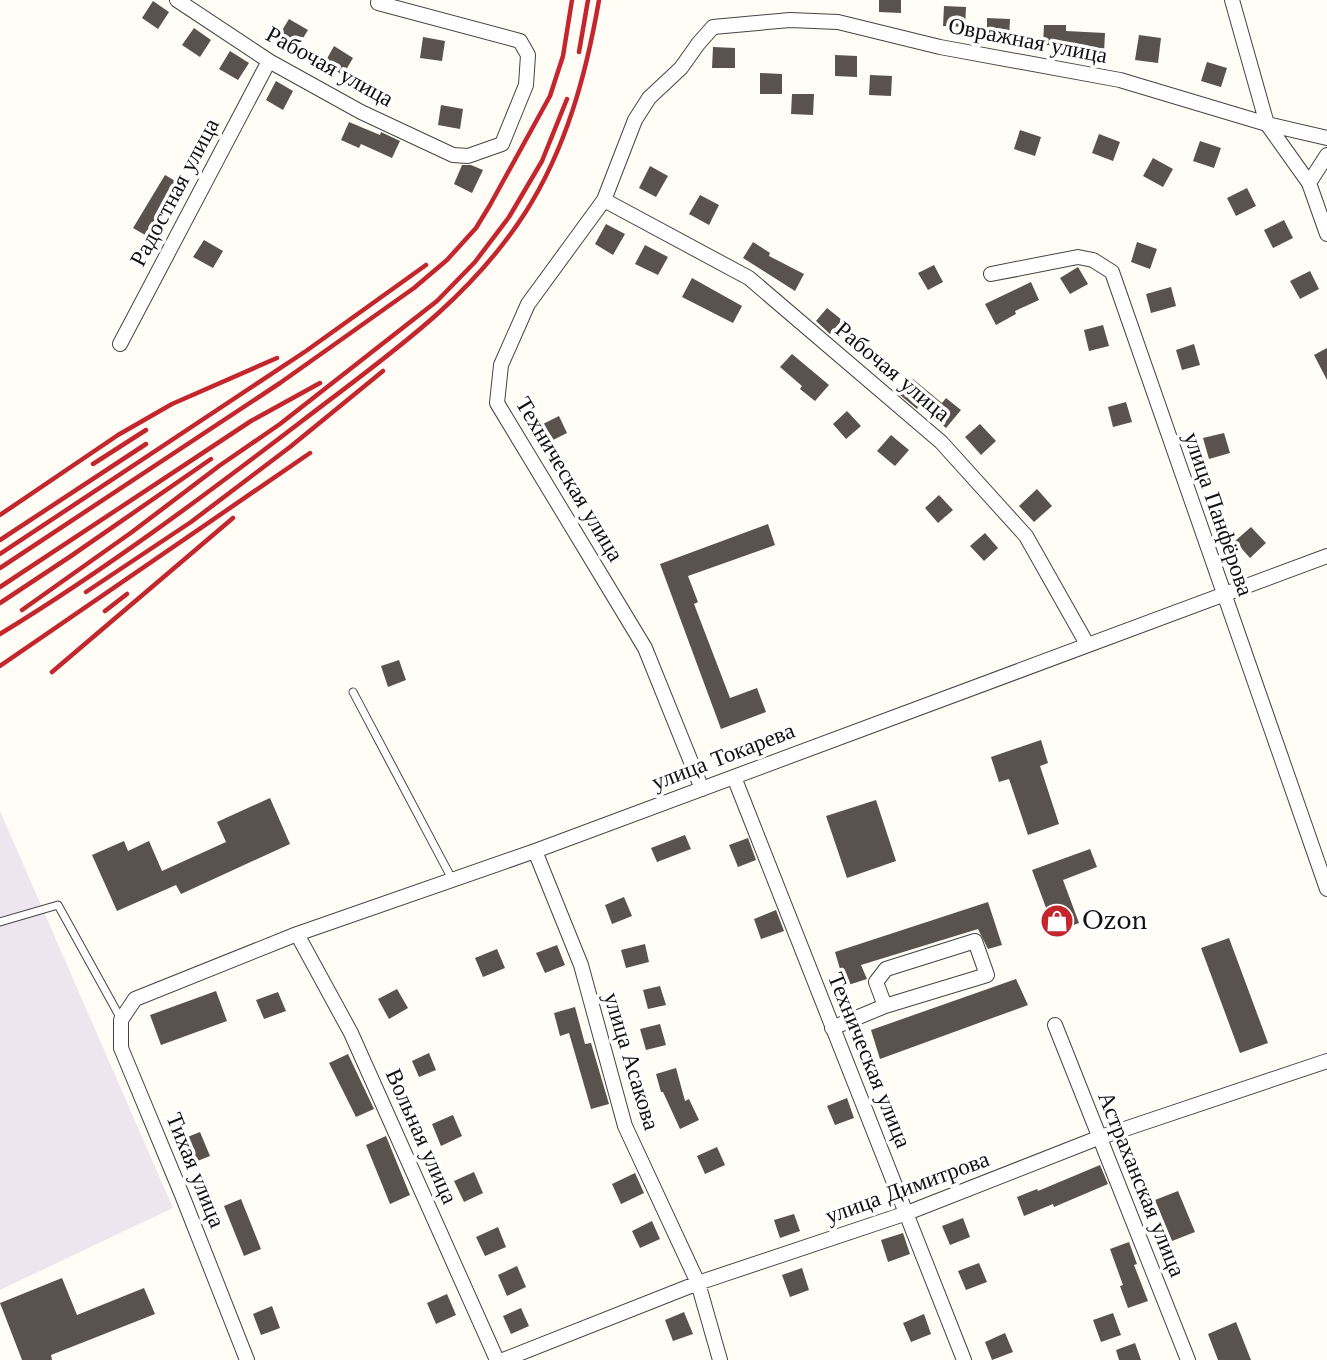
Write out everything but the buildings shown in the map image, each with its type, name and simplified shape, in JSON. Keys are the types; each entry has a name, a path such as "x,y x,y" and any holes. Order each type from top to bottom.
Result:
{"street":[{"name":"Рабочая улица","path":"177,0 269,61 361,112 453,155 468,156 502,144 526,85 528,55 520,41 378,3"},
{"path":"1232,0 1267,124 1309,183 1327,234"},
{"name":"Овражная улица","path":"604,200 635,120 649,99 681,68 713,27 728,25 790,20 838,22 940,47 1120,80 1267,124 1327,138"},
{"name":"Радостная улица","path":"120,344 269,61"},
{"path":"1309,183 1327,155"},
{"name":"Рабочая улица","path":"604,200 749,278 942,442 1026,536 1087,644"},
{"name":"Техническая улица","path":"604,200 528,304 501,365 497,403 645,648 702,789"},
{"name":"улица Панфёрова","path":"991,274 1078,257 1093,260 1112,272 1327,888"},
{"name":"улица Токарева","path":"121,1020 135,999 297,934 535,851 1327,555"},
{"name":"Техническая улица","path":"734,777 964,1360"},
{"name":"улица Асакова","path":"535,851 581,965 625,1126 698,1283 720,1360"},
{"name":"Вольная улица","path":"297,934 351,1033 497,1360"},
{"path":"832,1028 885,1006 987,975 975,941 886,969 876,982 885,1006"},
{"name":"Тихая улица","path":"121,1020 121,1048 247,1360"},
{"name":"Астраханская улица","path":"1055,1025 1188,1360"},
{"name":"улица Димитрова","path":"503,1360 698,1283 907,1213 1098,1138 1327,1060"}],"lane":[{"path":"354,692 452,880"},
{"path":"0,922 58,905 121,1020"}],"shaded area":[{"path":"0,811 173,1208 0,1290"}],"railway":[{"path":"0,568 280,383 414,288 447,260 476,228 550,96 563,56 572,0"},
{"path":"579,52 588,0"},
{"path":"0,634 154,532 228,477 394,351 478,274 525,213 552,163 581,83 599,0"},
{"path":"22,610 280,424 437,301 475,262 509,217 542,161 567,99"},
{"path":"0,554 306,351 426,265"},
{"path":"0,515 118,435 172,404 277,358"},
{"path":"86,592 191,522 290,447 383,371"},
{"path":"0,587 251,421 320,383"},
{"path":"93,464 146,430"},
{"path":"0,540 146,444"},
{"path":"0,666 310,453"},
{"path":"0,603 211,459"},
{"path":"52,672 233,518"},
{"path":"105,611 127,594"}],"place":[{"name":"Ozon","path":"1057,921"}]}
